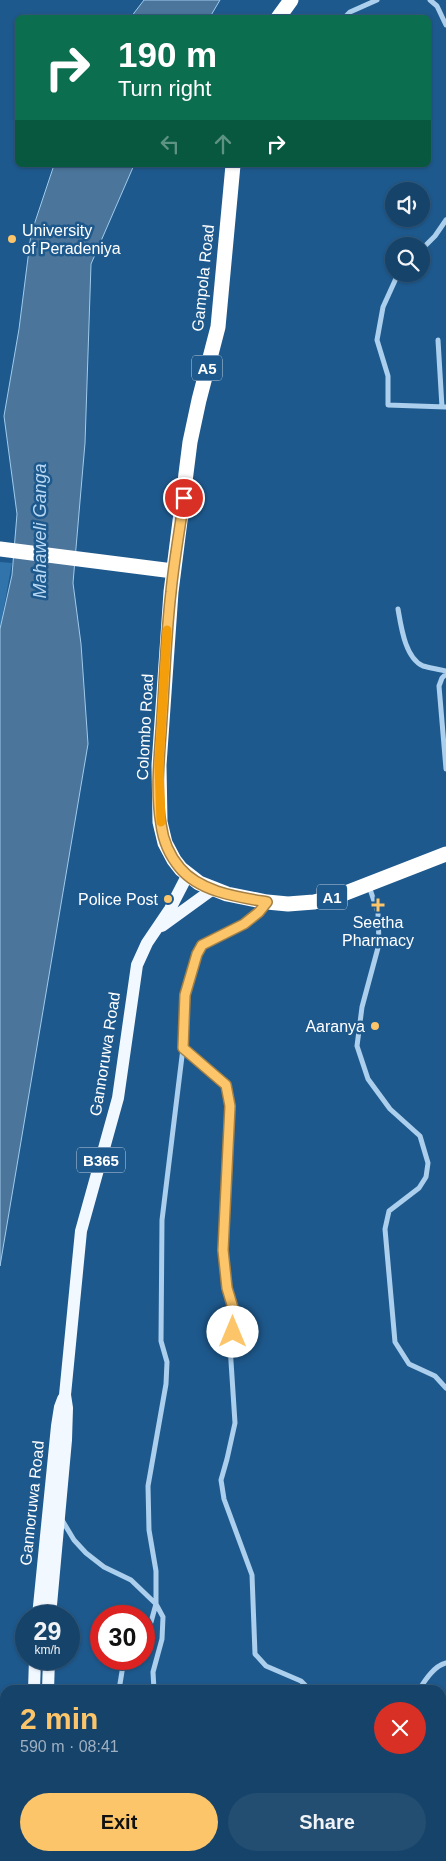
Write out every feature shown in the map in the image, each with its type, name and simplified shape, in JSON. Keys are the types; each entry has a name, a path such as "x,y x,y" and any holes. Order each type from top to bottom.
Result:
{"highway":[{"path":"280,15 291,0"},
{"name":"Gampola Road","path":"173,571 190,442 218,327 234,173"},
{"path":"0,549 173,571"},
{"name":"Colombo Road","path":"173,571 159,765 160,822 165,843 174,860 187,876 213,889 267,902 288,904 314,902 369,885 446,854"}],"main road":[{"name":"Gannoruwa Road","path":"51,1605 66,1440 67,1408 65,1395 81,1232 118,1098 137,966 147,943 170,909 187,876"},
{"name":"Gannoruwa Road","path":"156,930 213,889"},
{"name":"Gannoruwa Road","path":"39,1605 57,1426 60,1407 65,1395"},
{"path":"34,1685 35,1670"},
{"path":"48,1685 49,1670"}],"street":[{"path":"347,15 377,0"},
{"path":"430,0 437,6 446,25"},
{"path":"430,241 446,220"},
{"path":"394,282 383,307 376,340 388,376 388,405 444,407 438,340"},
{"path":"398,609 404,640 413,659 422,665 446,673 442,678 440,686 446,769"},
{"path":"369,885 378,913 379,944 362,1007 357,1046 368,1079 390,1109 420,1136 428,1163 426,1177 419,1188 390,1211 385,1229 395,1342 409,1364 436,1376 446,1388"},
{"path":"155,1608 156,1572 149,1530 148,1486 166,1384 167,1362 161,1341 162,1220 183,1048 185,995 197,954 202,945 244,924 259,912 267,902"},
{"path":"183,1048 226,1085 230,1106 223,1250 227,1288 236,1318 230,1346 234,1423 221,1480 224,1499 252,1575 255,1654 266,1666 301,1681 305,1685"},
{"path":"59,1516 74,1540 86,1552 104,1567 130,1580 156,1604 162,1617 162,1639 153,1672 154,1685"},
{"path":"422,1685 442,1664 446,1663"},
{"path":"119,1685 122,1670"}],"shaded area":[{"path":"0,562 12,563 0,629"}],"water":[{"path":"144,0 220,0 211,15 133,15"},
{"name":"Mahaweli Ganga","path":"53,167 133,167 91,264 85,443 73,583 81,644 88,744 0,1266 0,629 12,575 17,514 4,416 19,329 31,234"}],"slow traffic":[{"path":"161,822 159,765 167,630"}],"place":[{"name":"University of Peradeniya","path":"12,239"},
{"name":"Police Post","path":"168,899"},
{"name":"Seetha Pharmacy","path":"378,905"},
{"name":"Aaranya","path":"375,1026"}],"route":[{"path":"184,498 173,571 167,640 159,765 160,822 169,851 187,876 227,894 267,902 259,912 244,924 202,945 197,954 185,995 183,1048 226,1085 230,1106 223,1250 227,1288 236,1318 233,1332"}]}
